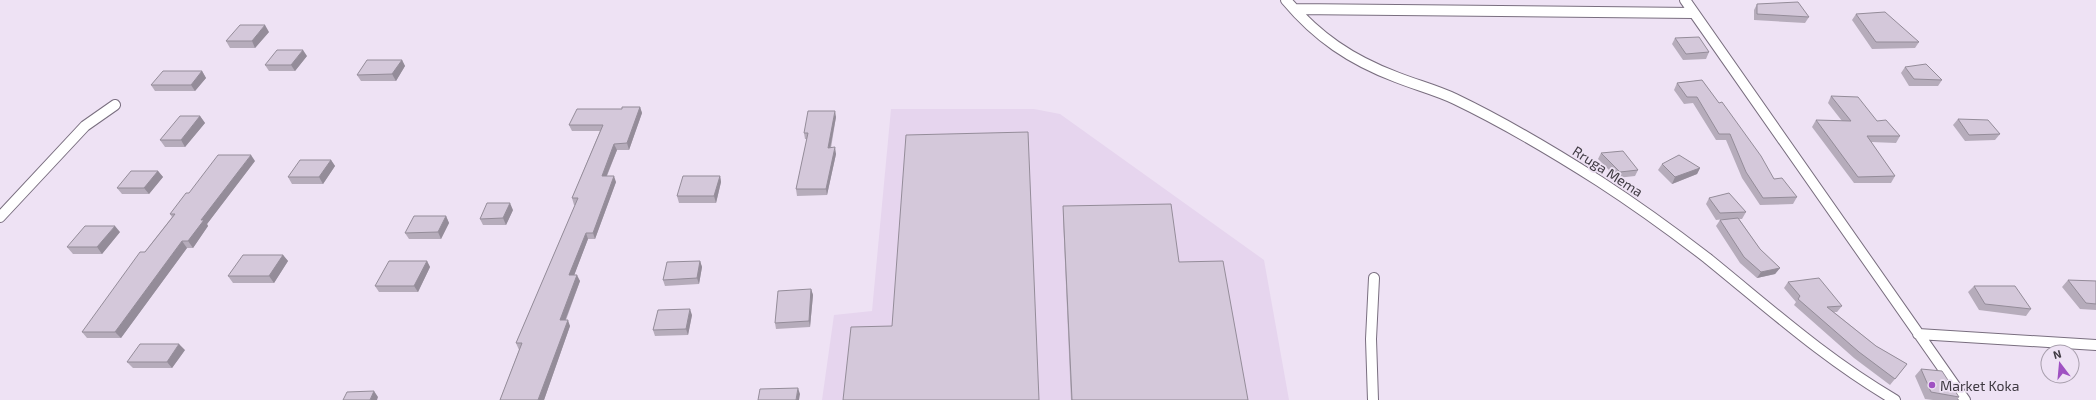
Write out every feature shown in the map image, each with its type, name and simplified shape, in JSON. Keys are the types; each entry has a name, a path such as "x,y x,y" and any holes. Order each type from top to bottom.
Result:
{"lane":[{"name":"Rruga Mema","path":"1286,0 1318,35 1346,53 1387,73 1453,98 1551,151 1645,212 1684,239 1792,330 1835,363 1868,386 1895,400"},
{"path":"1685,0 1965,400"},
{"path":"1294,9 1693,13"},
{"path":"0,218 85,126 115,105"},
{"path":"1374,278 1371,303 1370,355 1374,400"},
{"path":"1918,334 2096,345"}],"shaded area":[{"path":"891,109 1034,109 1060,114 1264,260 1289,400 822,400 834,315 872,311"}],"building":[{"path":"1798,2 1809,17 1757,14 1757,4"},
{"path":"1885,12 1919,42 1876,42 1856,14"},
{"path":"240,25 265,25 252,41 226,41"},
{"path":"1699,37 1709,52 1686,54 1675,38"},
{"path":"277,50 303,50 291,65 265,65"},
{"path":"367,60 402,60 392,74 357,75"},
{"path":"1926,64 1942,80 1914,79 1905,67"},
{"path":"163,71 202,71 191,85 151,85"},
{"path":"1702,80 1719,103 1722,102 1761,156 1774,179 1782,178 1797,197 1763,198 1746,172 1730,134 1719,134 1697,97 1687,97 1677,83"},
{"path":"1831,96 1858,97 1877,121 1886,120 1900,136 1867,136 1895,176 1858,177 1816,120 1851,121"},
{"path":"622,107 640,107 627,143 614,144 602,176 614,176 593,233 586,233 569,275 577,275 560,320 568,320 538,400 500,400 522,343 516,343 578,198 572,198 603,125 569,125 577,109 622,109"},
{"path":"808,111 835,111 828,148 835,147 826,189 796,189 808,133 804,133"},
{"path":"180,116 200,116 181,140 160,140"},
{"path":"1958,119 1988,120 2000,134 1969,135"},
{"path":"1028,132 1039,400 843,400 851,327 892,326 906,135"},
{"path":"1623,151 1638,170 1620,172 1601,153"},
{"path":"218,155 251,155 201,220 204,220 188,241 182,241 115,332 82,332 140,252 145,252 175,214 170,214 186,193 189,193"},
{"path":"1679,155 1700,168 1675,177 1662,164"},
{"path":"300,160 331,160 319,177 288,177"},
{"path":"131,171 158,171 144,188 117,188"},
{"path":"683,176 720,176 714,196 677,196"},
{"path":"1729,193 1746,212 1720,213 1709,198"},
{"path":"487,203 510,203 503,218 480,219"},
{"path":"1171,204 1179,262 1223,261 1248,400 1072,400 1063,206"},
{"path":"414,216 446,216 438,232 405,233"},
{"path":"1738,218 1760,249 1780,268 1761,272 1744,257 1720,220"},
{"path":"85,226 115,226 97,247 67,247"},
{"path":"243,255 283,255 269,276 228,276"},
{"path":"389,261 427,261 414,286 375,286"},
{"path":"700,261 697,278 663,280 667,262"},
{"path":"1819,278 1842,306 1827,307 1876,346 1907,364 1895,379 1859,352 1798,299 1800,296 1788,282"},
{"path":"2068,280 2096,281 2096,304 2086,303"},
{"path":"1974,286 2015,286 2031,309 1985,304"},
{"path":"811,289 809,321 775,323 778,291"},
{"path":"690,309 686,329 653,330 658,310"},
{"path":"140,344 179,344 167,362 127,362"},
{"path":"1921,369 1942,371 1959,397 1931,392"},
{"path":"798,388 796,400 758,400 760,389"},
{"path":"374,391 370,400 343,400 347,392"}],"place":[{"name":"Market Koka","path":"1932,385"}]}
